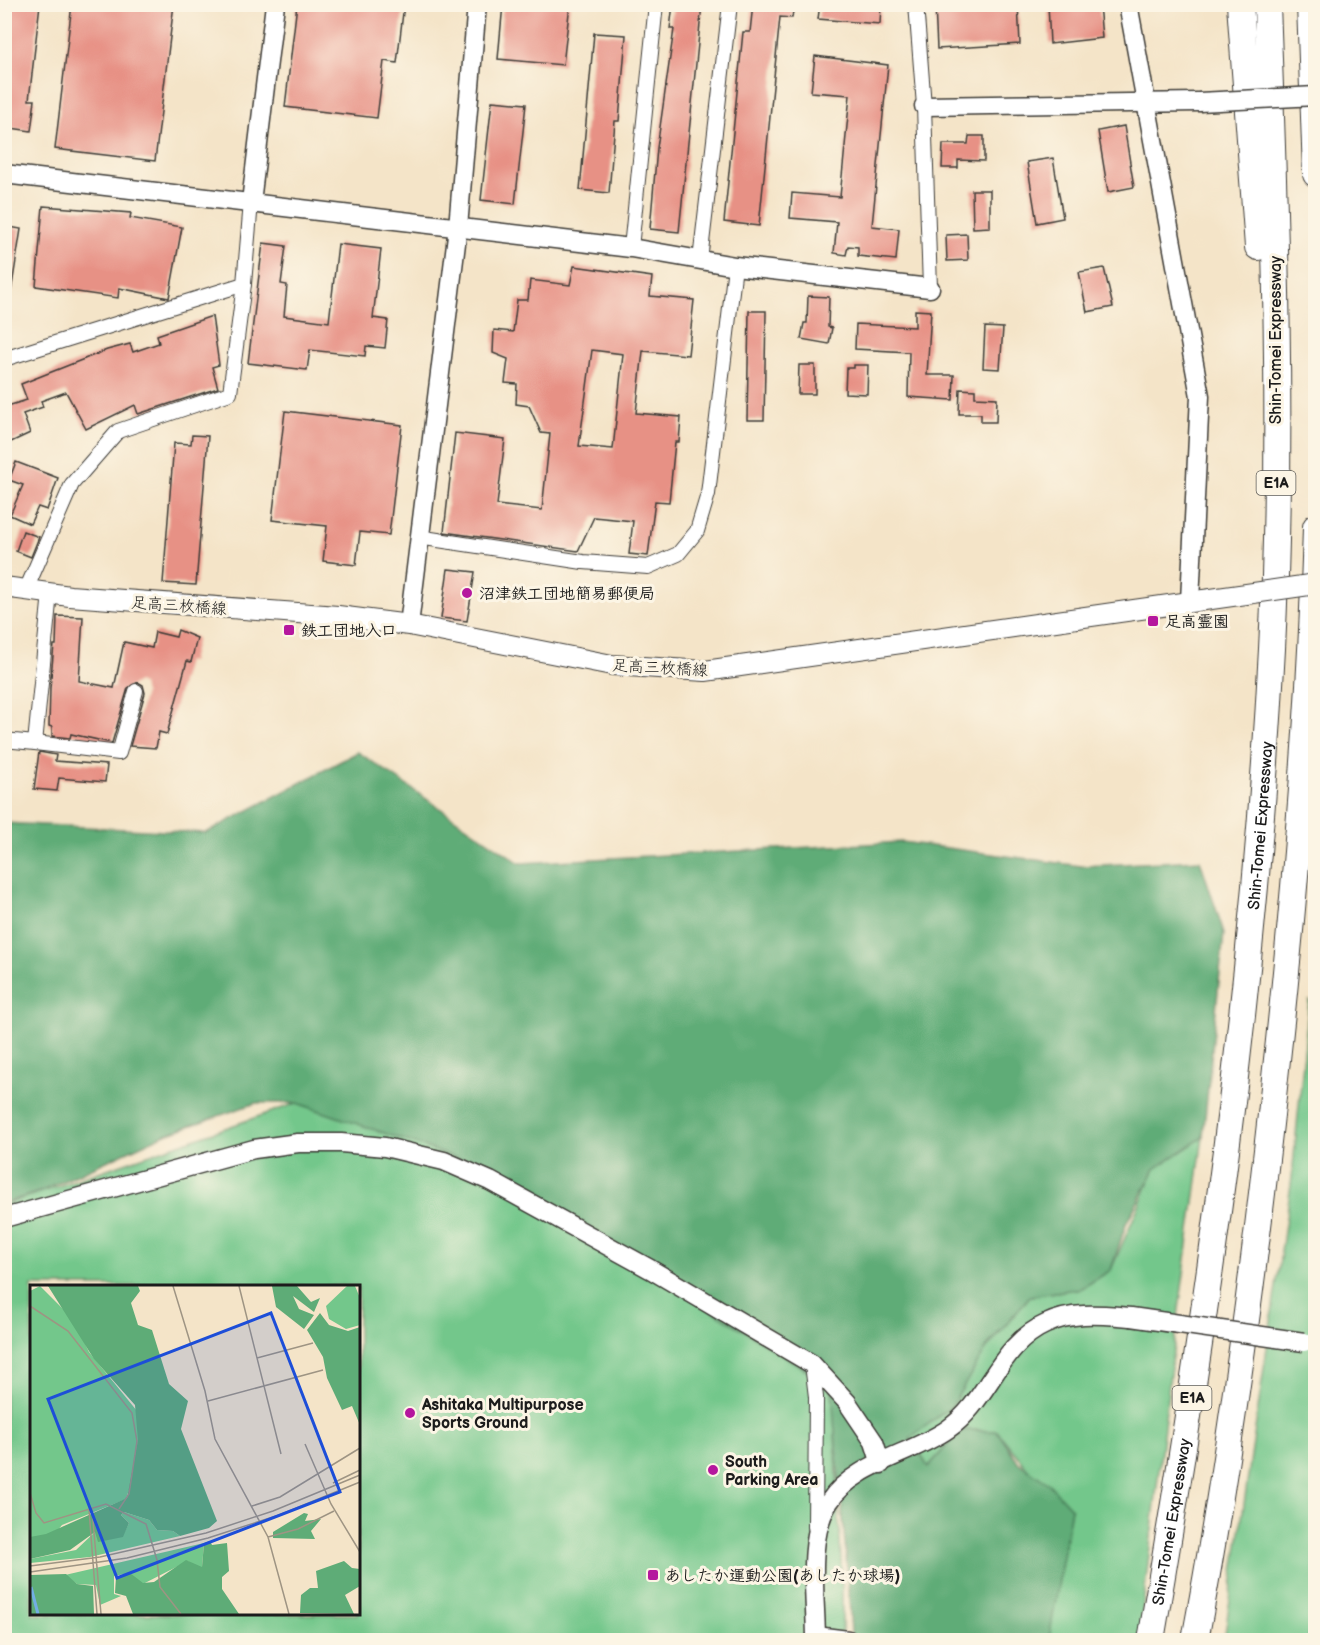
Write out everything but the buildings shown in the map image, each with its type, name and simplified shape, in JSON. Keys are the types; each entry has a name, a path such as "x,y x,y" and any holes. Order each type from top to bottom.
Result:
{"highway":[{"path":"1240,4 1257,203 1272,646"},
{"name":"Shin-Tomei Expressway","path":"1151,1641 1201,1344 1249,960 1272,646 1276,477 1275,212 1267,4"},
{"path":"1310,4 1316,174"},
{"path":"1314,84 1315,4"},
{"name":"E1A","path":"1195,1641 1243,1354 1288,961 1307,723 1316,527"}],"main road":[{"name":"足高三枚橋線","path":"4,587 50,593 338,616 409,625 612,665 705,671 1316,584"}],"street":[{"path":"29,591 29,583 72,484 118,431 230,393 274,4"},
{"path":"409,625 418,537 458,227 477,4"},
{"path":"631,248 656,4"},
{"path":"700,260 730,4"},
{"path":"4,174 631,248 735,266 930,288 924,106 916,4"},
{"path":"1128,4 1200,396 1197,601"},
{"path":"924,106 1199,102 1314,84"},
{"path":"418,537 582,562 648,567 678,554 698,531 708,494 735,266"},
{"path":"4,359 243,284"},
{"path":"35,743 50,593"},
{"path":"4,740 119,753 136,691"},
{"path":"4,1218 254,1149 298,1143 385,1147 444,1161 490,1181 650,1269 812,1364 847,1402 874,1442 881,1464"},
{"path":"815,1533 828,1503 843,1483 948,1429 974,1404 1014,1345 1045,1324 1078,1314 1131,1317 1310,1344"},
{"path":"812,1364 816,1397 813,1468 816,1638 848,1641"}],"green space":[{"path":"358,752 520,863 902,842 1081,866 1200,860 1224,933 1203,1137 1155,1169 1126,1224 1111,1270 1082,1288 1030,1296 989,1344 952,1406 910,1438 928,1467 961,1430 997,1431 1019,1463 1049,1484 1071,1508 1049,1640 851,1640 832,1386 485,1168 297,1103 256,1103 163,1135 42,1191 5,1203 4,823 206,833"},
{"path":"1309,1001 1316,1003 1315,1610 1308,1640 1224,1640 1292,1177"},
{"path":"297,1103 590,1195 766,1329 833,1392 842,1581 842,1640 5,1640 4,1205"},
{"path":"1203,1137 1171,1367 1139,1640 1048,1640 1071,1508 1028,1469 997,1431 961,1430 928,1467 910,1438 941,1414 985,1351 1030,1296 1082,1288 1111,1270 1155,1168"}],"place":[{"name":"沼津鉄工団地簡易郵便局","path":"467,593"},
{"name":"足高霊園","path":"1153,621"},
{"name":"鉄工団地入口","path":"289,630"},
{"name":"Ashitaka Multipurpose Sports Ground","path":"410,1413"},
{"name":"South Parking Area","path":"713,1470"},
{"name":"あしたか運動公園(あしたか球場)","path":"653,1575"}]}
